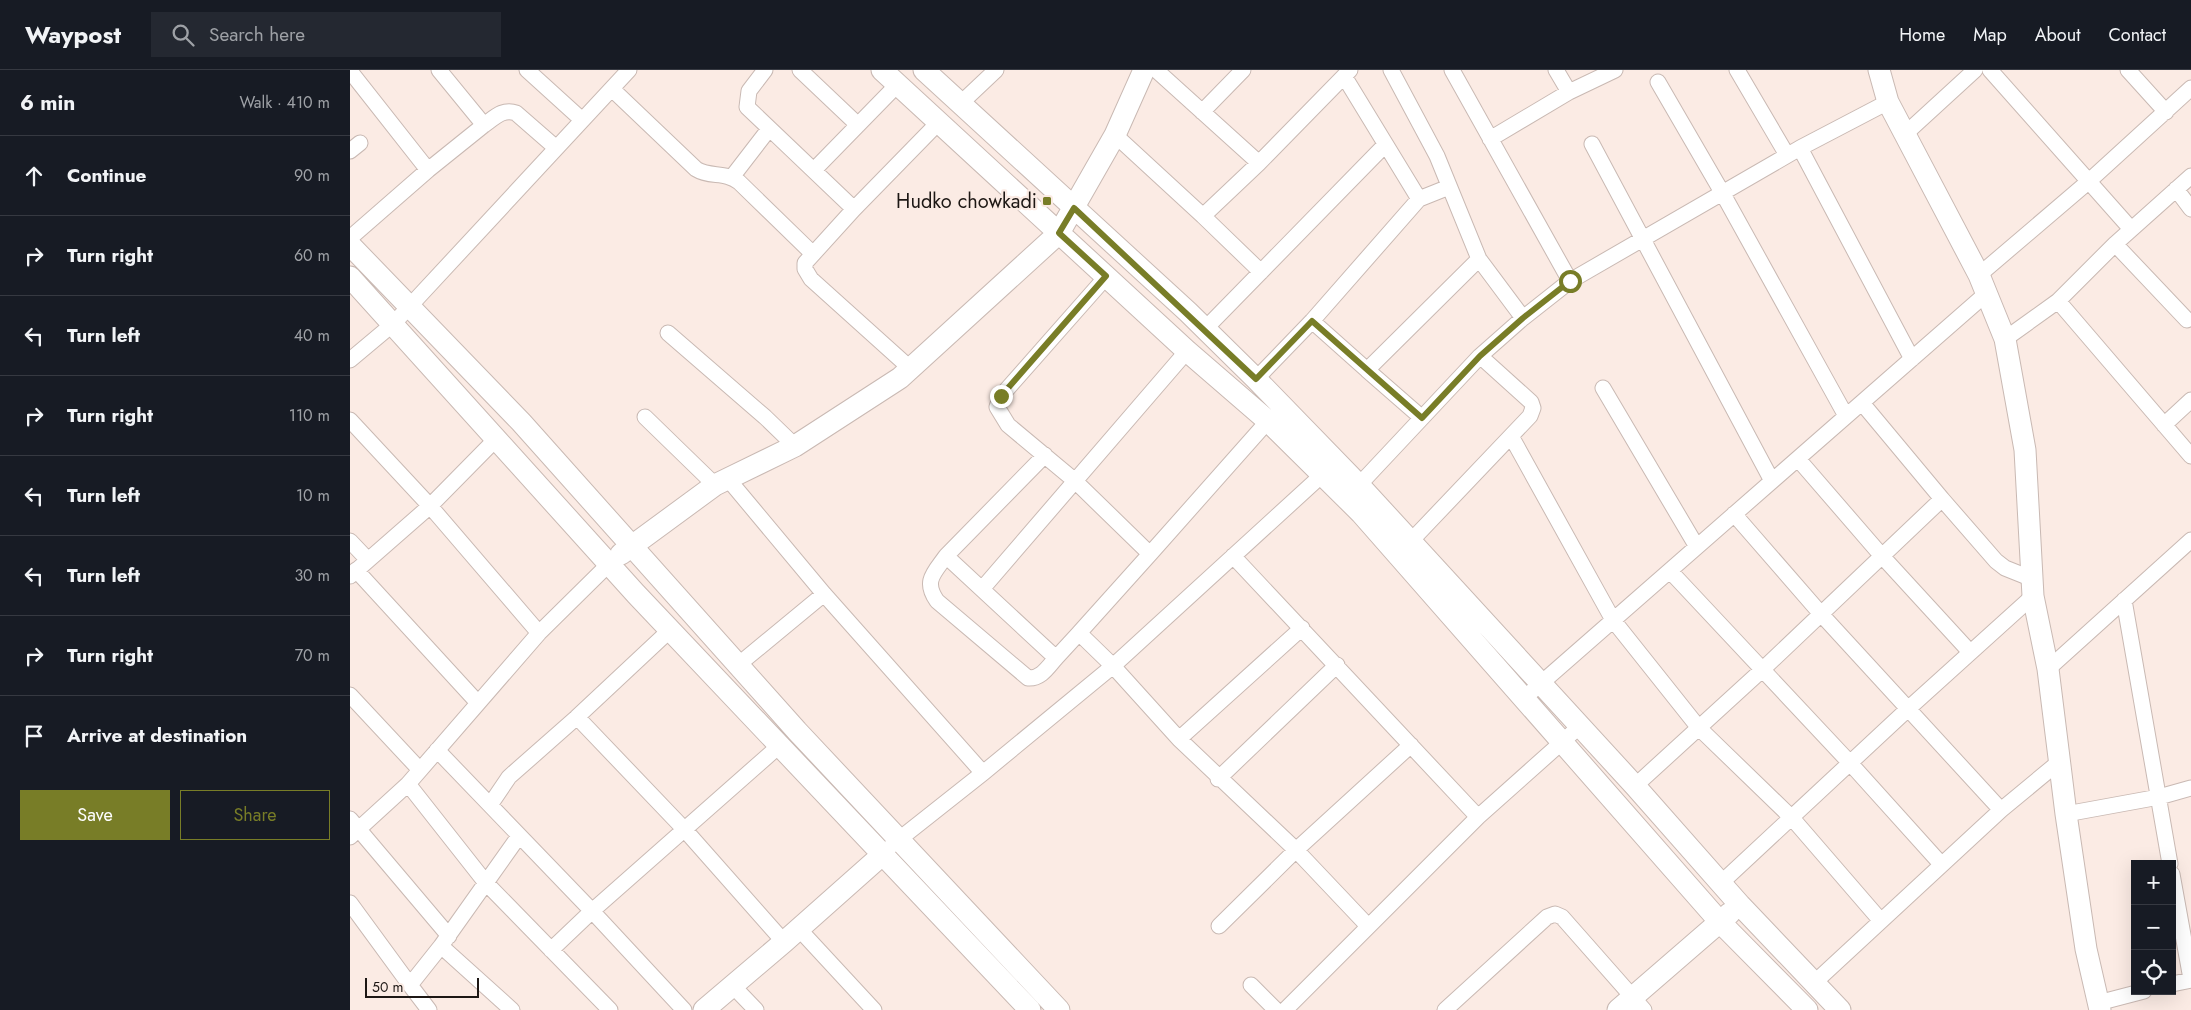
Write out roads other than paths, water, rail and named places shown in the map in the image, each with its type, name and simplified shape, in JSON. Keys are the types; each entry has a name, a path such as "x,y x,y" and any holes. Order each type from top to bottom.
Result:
{"street":[{"path":"438,70 484,126"},
{"path":"527,70 581,119"},
{"path":"765,70 749,91 747,107 854,209"},
{"path":"800,70 858,125"},
{"path":"924,70 1205,329 1256,379 1359,486 1635,786 1740,905 1840,1010"},
{"path":"960,104 996,70"},
{"path":"512,1010 445,941 353,829 408,784 539,634 610,563 631,545 722,482 795,446 900,378 1059,233 1114,135 1144,70"},
{"path":"1156,70 1259,163"},
{"path":"1202,112 1243,70"},
{"path":"1391,70 1437,156 1479,259 1523,318"},
{"path":"1452,70 1570,281"},
{"path":"1556,70 1569,92"},
{"path":"1490,139 1569,92 1615,70"},
{"path":"1737,70 1794,151 1912,359"},
{"path":"1879,70 1888,102 1904,136 1983,284 2005,339 2025,450 2032,587 2048,669 2066,814 2086,949 2099,1006 2132,995"},
{"path":"1904,136 1975,70"},
{"path":"1990,70 2131,229"},
{"path":"2128,70 2166,112"},
{"path":"350,72 428,170"},
{"path":"1203,216 1259,163 1347,73 1385,145 1419,199"},
{"path":"350,360 393,324 618,77 696,169 705,174 725,174 732,177 812,253"},
{"path":"814,170 858,125 890,77 1186,351 1268,421 1361,513 1560,743 1587,770 1720,922 1806,1010"},
{"path":"1658,82 1723,194 1846,416"},
{"path":"1523,699 1912,359 1983,284 2088,182 2191,88"},
{"path":"1359,486 1480,356 1523,318 1570,281 1723,194 1794,151 1888,102"},
{"path":"350,238 428,170 501,113 509,110 516,113 555,147"},
{"path":"911,369 811,279 805,269 804,262 939,122"},
{"path":"732,177 769,130"},
{"path":"1114,135 1261,272"},
{"path":"1592,144 1772,481"},
{"path":"1205,329 1385,145"},
{"path":"2005,339 2058,301 2115,244 2191,176"},
{"path":"1256,379 1312,321 1419,199 1449,187"},
{"path":"2176,189 2191,209"},
{"path":"2115,244 2187,320"},
{"path":"350,245 521,422 738,665 1059,1010"},
{"path":"1367,370 1479,259"},
{"path":"350,276 670,630 1030,1010"},
{"path":"1106,276 1001,396 997,407 1008,425 1074,480 1150,554"},
{"path":"2058,301 2191,456"},
{"path":"1312,321 1422,418"},
{"path":"668,334 765,417 795,446"},
{"path":"982,589 1186,351"},
{"path":"1410,542 1530,416 1533,408 1530,402 1480,356"},
{"path":"1603,388 1697,547"},
{"path":"2164,424 2191,400"},
{"path":"1862,403 1996,561 2032,587"},
{"path":"645,417 722,482 983,773"},
{"path":"350,420 430,506 539,634"},
{"path":"1045,455 946,556 931,576 931,593 937,602 1028,678 1034,679 1042,674 1268,421"},
{"path":"1511,436 1613,620 1699,728 1792,818 1881,921"},
{"path":"358,569 430,506 497,438"},
{"path":"1798,459 1881,555 1970,652"},
{"path":"704,1010 792,936 898,839 983,773 1113,666 1322,475"},
{"path":"1635,786 1762,670 1942,499"},
{"path":"1734,514 1821,614 2001,810"},
{"path":"2048,669 2191,540"},
{"path":"350,541 358,569 478,703"},
{"path":"946,556 1056,658"},
{"path":"1233,556 1337,665 1478,818"},
{"path":"1670,571 1850,763 1941,864"},
{"path":"1721,883 1970,652 2032,587"},
{"path":"738,665 824,594"},
{"path":"2124,600 2147,719 2169,860"},
{"path":"1179,739 1302,628"},
{"path":"490,805 509,777 577,717 670,630"},
{"path":"1079,633 1113,666 1218,779 1296,850 1368,926"},
{"path":"1218,779 1337,665"},
{"path":"350,695 420,770"},
{"path":"577,717 685,830 792,936 874,1010"},
{"path":"1285,1010 1478,818 1580,726"},
{"path":"1219,926 1296,850 1411,745"},
{"path":"552,950 592,911 779,746"},
{"path":"438,750 684,1010"},
{"path":"1814,982 2001,810 2059,762"},
{"path":"408,784 486,883 610,1010"},
{"path":"2066,814 2159,797 2191,788"},
{"path":"410,984 445,941 519,836"},
{"path":"2176,896 2191,980 2176,983"},
{"path":"350,902 429,1010"},
{"path":"1445,1010 1547,917 1555,914 1562,917 1631,1006 1740,905"},
{"path":"732,985 756,1010"},
{"path":"1251,985 1276,1010"}],"place":[{"name":"Hudko chowkadi","path":"1047,201"}]}
